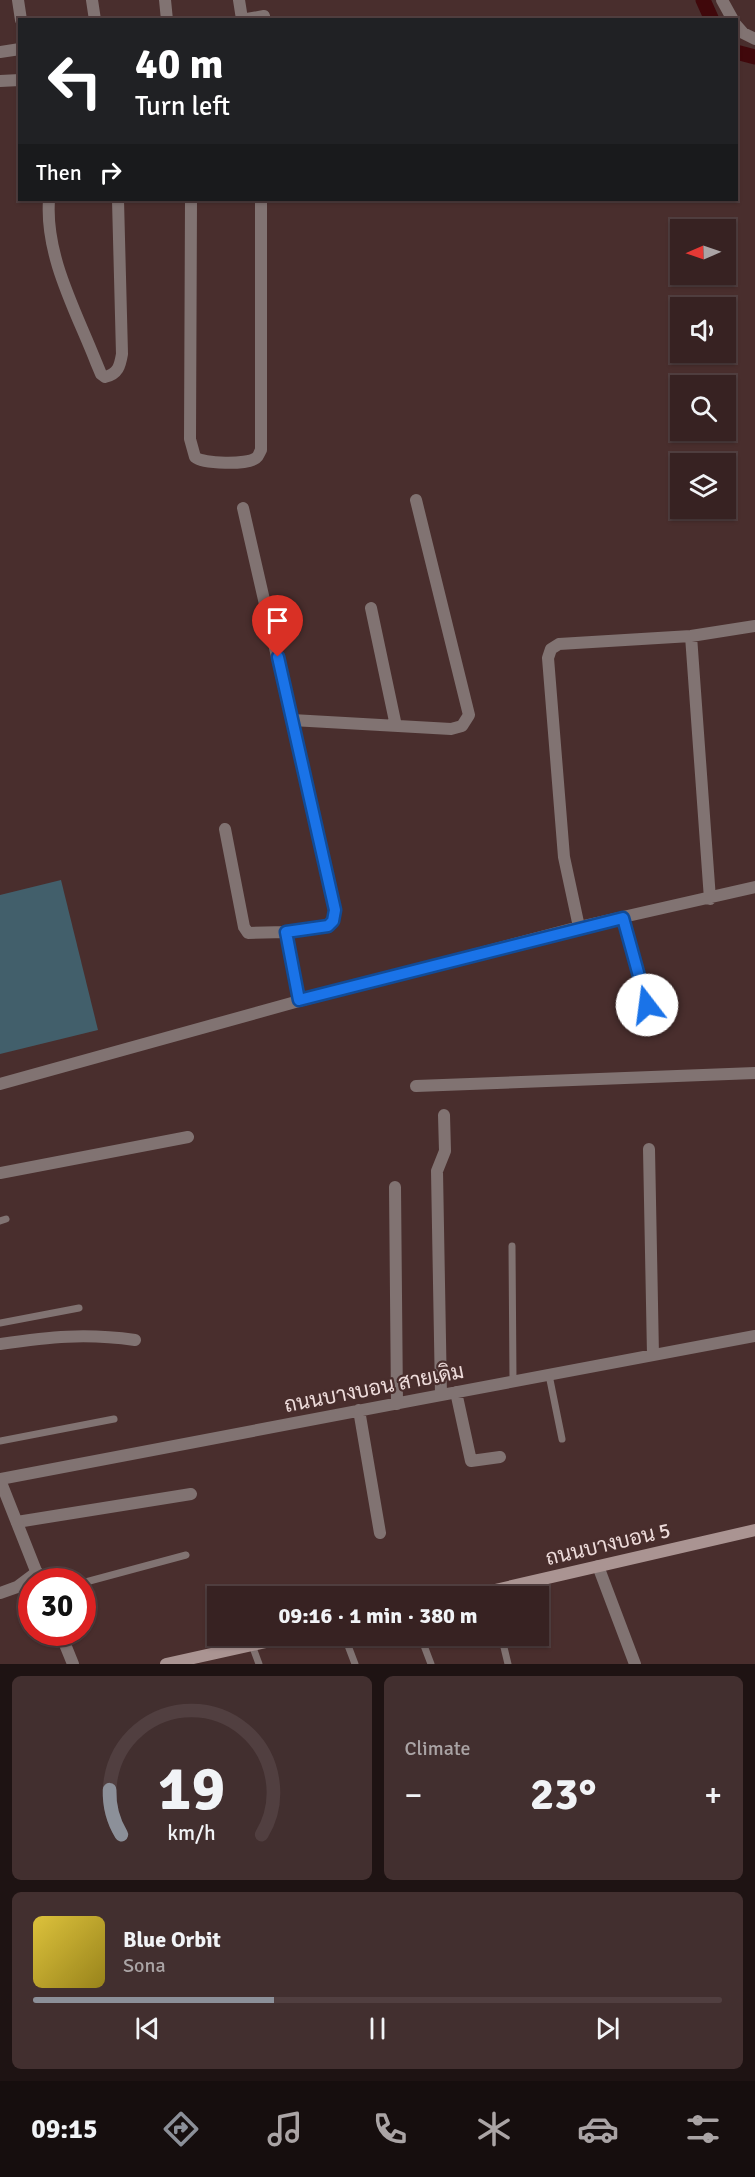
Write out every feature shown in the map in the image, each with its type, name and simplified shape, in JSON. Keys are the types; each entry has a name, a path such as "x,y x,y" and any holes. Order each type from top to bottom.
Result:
{"main road":[{"name":"ถนนบางบอน 5","path":"521,1586 755,1530"},
{"path":"166,1664 247,1646"}],"street":[{"path":"18,0 21,18"},
{"path":"92,0 95,18"},
{"path":"165,0 167,18"},
{"path":"239,0 241,18"},
{"path":"722,0 732,18"},
{"path":"738,27 743,33 755,39"},
{"path":"0,52 18,49"},
{"path":"0,81 18,80"},
{"path":"49,201 50,229 57,262 98,368 105,377 115,373 120,365 122,354 118,201"},
{"path":"191,201 190,439 195,457 207,463 251,460 258,457 261,450 261,201"},
{"path":"292,720 451,729 462,726 469,715 416,500"},
{"path":"225,829 244,927 248,933 286,932 328,926 333,921 335,910 243,508"},
{"path":"372,608 396,726"},
{"path":"579,927 564,857 548,658 551,649 559,644 691,636 755,626"},
{"path":"691,636 710,899"},
{"path":"0,1084 299,1000 579,927 755,887"},
{"path":"623,918 647,1005"},
{"path":"286,932 299,1000"},
{"path":"416,1086 755,1073"},
{"path":"441,1395 437,1171 445,1151 444,1115"},
{"path":"0,1173 188,1137"},
{"path":"649,1149 653,1355"},
{"path":"395,1187 397,1404"},
{"path":"0,1344 79,1335 135,1340"},
{"name":"ถนนบางบอน สายเดิม","path":"0,1479 397,1404 513,1379 549,1375 755,1337"},
{"path":"456,1392 471,1461 500,1457"},
{"path":"359,1410 380,1533"},
{"path":"0,1479 35,1568"},
{"path":"17,1522 190,1494"},
{"path":"598,1566 635,1664"},
{"path":"0,1593 18,1586"},
{"path":"66,1646 73,1664"}],"lane":[{"path":"512,1246 513,1379"},
{"path":"0,1323 79,1308"},
{"path":"549,1375 562,1439"},
{"path":"0,1442 114,1419"},
{"path":"96,1579 186,1555"},
{"path":"252,1646 259,1664"},
{"path":"348,1646 355,1664"},
{"path":"424,1646 431,1664"},
{"path":"504,1646 508,1664"}],"building":[{"path":"61,880 98,1030 0,1054 0,895"}],"waterway":[{"path":"703,0 711,18"},
{"path":"738,53 755,57"}],"route":[{"path":"278,657 335,910 333,921 328,926 286,932 299,1000 579,927 623,918 647,1005"}]}
